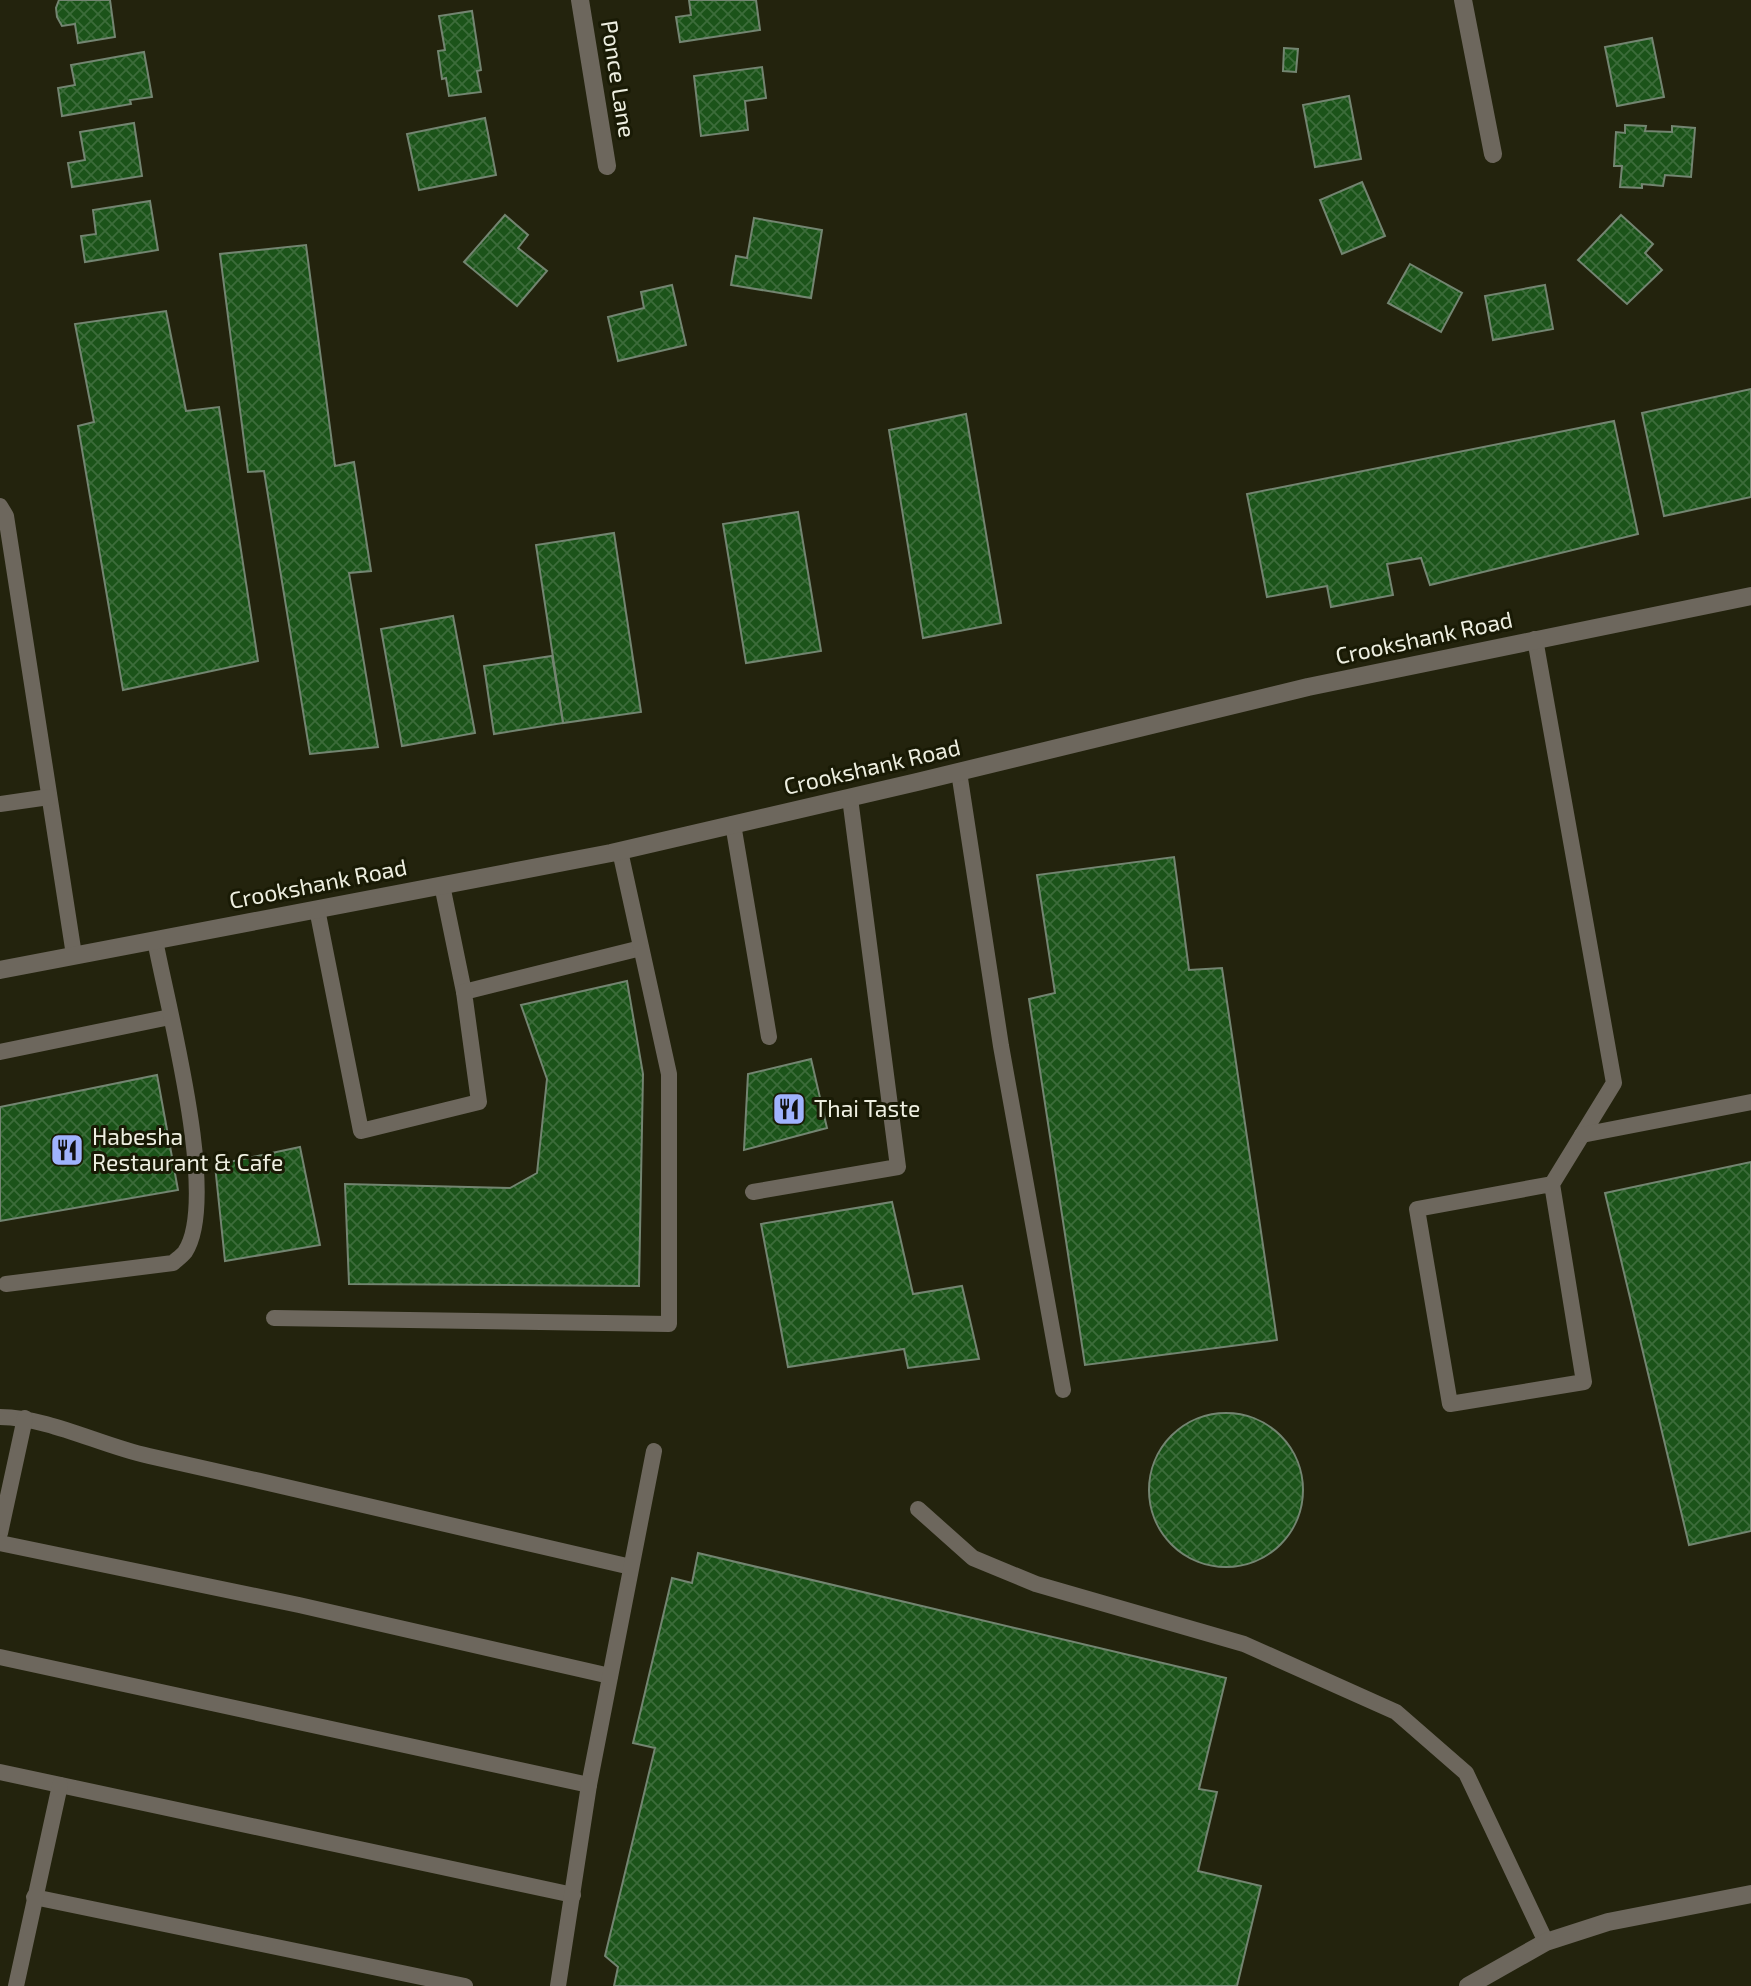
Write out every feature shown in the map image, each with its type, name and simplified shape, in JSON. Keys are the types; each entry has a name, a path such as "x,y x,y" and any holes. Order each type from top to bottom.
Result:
{"street":[{"name":"Ponce Lane","path":"580,0 607,166"},
{"path":"1463,0 1493,154"},
{"name":"Crookshank Road","path":"0,970 620,851 1308,687 1751,596"},
{"path":"1468,1986 1546,1942 1608,1922 1751,1894"}],"lane":[{"path":"0,506 6,516 74,955"},
{"path":"1535,639 1614,1083 1552,1184 1584,1382 1450,1404 1417,1209 1552,1184"},
{"path":"959,772 1001,1046 1063,1390"},
{"path":"0,804 49,797"},
{"path":"753,1192 898,1167 850,798"},
{"path":"733,824 769,1037"},
{"path":"274,1318 669,1324 669,1074 620,851"},
{"path":"317,909 361,1132 479,1102 464,992 442,885"},
{"path":"6,1284 173,1263 185,1252 192,1230 196,1186 192,1126 155,940"},
{"path":"464,992 641,948"},
{"path":"0,1052 170,1017"},
{"path":"1582,1135 1751,1102"},
{"path":"0,1417 25,1418 130,1452 631,1567"},
{"path":"0,1533 25,1418"},
{"path":"558,1986 589,1785 654,1451"},
{"path":"918,1509 973,1558 1036,1584 1244,1644 1396,1712 1466,1773 1546,1942"},
{"path":"0,1543 299,1605 610,1676"},
{"path":"0,1657 589,1785"},
{"path":"0,1772 573,1895"},
{"path":"16,1986 60,1784"},
{"path":"34,1897 461,1986"}],"building":[{"path":"59,0 110,0 115,37 78,43 75,24 62,26 57,17"},
{"path":"689,0 756,0 760,30 680,42 676,17 691,15"},
{"path":"472,11 481,70 477,71 481,92 449,96 446,78 442,79 438,51 445,50 439,16"},
{"path":"1652,38 1664,97 1617,106 1605,47"},
{"path":"1284,48 1298,49 1296,72 1283,71"},
{"path":"144,52 152,97 130,100 131,104 62,116 58,88 75,85 71,65"},
{"path":"762,67 766,98 745,101 748,130 701,136 694,76"},
{"path":"1349,96 1361,159 1315,167 1303,105"},
{"path":"485,118 496,175 419,190 407,134"},
{"path":"134,123 142,176 72,187 68,163 85,160 80,132"},
{"path":"1625,125 1646,126 1645,131 1672,132 1672,126 1695,128 1691,177 1665,175 1663,186 1642,184 1642,188 1620,187 1622,166 1614,166 1616,132 1625,133"},
{"path":"1362,182 1385,236 1342,254 1320,200"},
{"path":"150,201 158,250 85,262 81,236 96,234 93,210"},
{"path":"505,215 528,235 518,248 547,271 517,306 464,262"},
{"path":"1621,215 1653,244 1645,253 1662,270 1627,304 1578,260"},
{"path":"754,218 822,230 811,298 731,285 736,256 747,258"},
{"path":"306,245 335,466 354,462 371,571 349,573 378,747 310,754 264,471 248,472 220,254"},
{"path":"1410,264 1462,293 1441,332 1388,303"},
{"path":"672,285 686,345 618,361 608,317 644,308 641,292"},
{"path":"1545,285 1553,329 1493,340 1485,296"},
{"path":"166,311 186,411 219,407 258,661 123,690 78,426 94,422 75,324"},
{"path":"1751,389 1751,497 1664,516 1642,413"},
{"path":"966,414 1001,623 923,638 889,430"},
{"path":"1614,421 1638,534 1430,585 1421,558 1387,564 1393,595 1331,607 1327,586 1267,597 1247,494"},
{"path":"798,512 821,651 746,663 723,524"},
{"path":"614,533 641,712 563,723 536,545"},
{"path":"453,616 475,733 402,746 381,629"},
{"path":"552,656 563,723 494,734 484,666"},
{"path":"1174,857 1189,970 1222,968 1277,1340 1085,1365 1029,999 1055,993 1037,875"},
{"path":"627,981 643,1074 639,1286 349,1284 345,1184 510,1188 537,1173 547,1079 521,1005"},
{"path":"811,1059 827,1128 744,1150 748,1074"},
{"path":"157,1075 178,1190 0,1221 0,1107"},
{"path":"300,1147 320,1245 225,1261 215,1165"},
{"path":"1751,1162 1751,1531 1689,1545 1605,1193"},
{"path":"892,1202 913,1294 962,1286 979,1359 908,1368 904,1349 788,1367 761,1224"},
{"path":"1226,1413 1255,1419 1280,1436 1297,1461 1303,1490 1297,1519 1280,1544 1255,1561 1226,1567 1197,1561 1172,1544 1155,1519 1149,1490 1155,1461 1172,1436 1197,1419"},
{"path":"698,1553 1226,1678 1199,1789 1217,1792 1198,1871 1261,1886 1237,1986 614,1986 618,1967 605,1956 655,1748 633,1743 672,1578 692,1583"}],"place":[{"name":"Thai Taste","path":"789,1109"},
{"name":"Habesha Restaurant & Cafe","path":"67,1150"}]}
